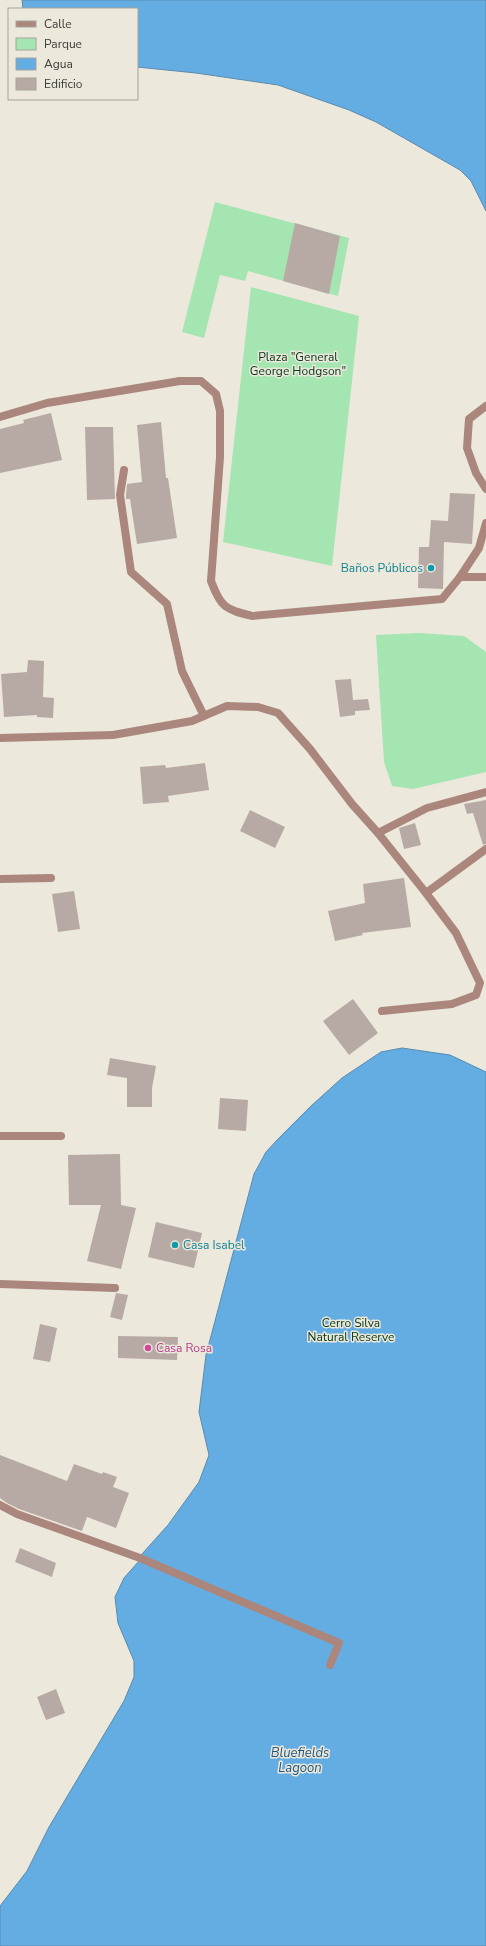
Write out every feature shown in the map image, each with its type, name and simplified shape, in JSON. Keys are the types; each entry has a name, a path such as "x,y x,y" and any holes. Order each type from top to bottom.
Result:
{"street":[{"path":"0,417 47,403 180,381 201,381 216,394 220,411 220,457 211,581 218,600 231,610 252,616 442,599 460,577 479,548 486,522"},
{"path":"486,406 469,419 467,448 476,473 486,489"},
{"path":"124,470 120,495 131,572 167,604 182,671 204,716"},
{"path":"460,577 486,577"},
{"path":"0,738 113,735 192,721 227,706 258,707 278,714 310,749 352,804 378,833 426,893 456,933 480,983 476,996 452,1004 382,1011"},
{"path":"378,833 427,808 486,792"},
{"path":"426,893 486,849"},
{"path":"0,880 52,878"},
{"path":"0,1136 60,1136"},
{"path":"0,1284 115,1288"},
{"path":"0,1505 17,1514 140,1558 339,1643 330,1665"}],"green space":[{"path":"215,202 349,238 338,296 248,271 245,281 220,275 204,338 182,332"},
{"name":"Plaza \"General George Hodgson\"","path":"251,287 359,316 332,566 223,542"},
{"path":"419,633 464,636 486,652 486,772 413,789 392,786 384,762 376,635"}],"water":[{"path":"22,0 486,0 486,211 471,181 460,170 376,122 349,110 278,85 196,73 138,67 138,8 23,8"},
{"name":"Bluefields Lagoon","path":"402,1048 450,1055 486,1072 486,1946 0,1946 0,1906 27,1871 49,1827 124,1701 134,1677 134,1661 118,1623 115,1597 124,1578 139,1561 142,1554 168,1525 199,1482 209,1455 199,1412 206,1355 254,1174 266,1152 277,1140 342,1078 381,1052"}],"building":[{"path":"295,223 340,236 329,294 283,281"},
{"path":"51,413 62,460 0,473 0,429 24,423 23,420"},
{"path":"161,422 166,478 168,478 177,538 137,544 130,499 126,499 126,495 127,484 142,482 137,425"},
{"path":"85,427 113,427 115,499 87,500"},
{"path":"450,493 475,494 472,544 444,542 443,589 418,588 419,547 429,547 431,520 448,521"},
{"path":"28,660 44,661 43,697 54,698 53,718 37,717 37,715 4,717 1,674 27,672"},
{"path":"351,679 353,700 368,699 370,710 355,711 355,715 340,717 335,680"},
{"path":"205,763 209,790 168,796 169,802 143,804 140,767 165,765 166,768"},
{"path":"486,800 486,844 483,845 473,813 467,814 464,804"},
{"path":"250,810 285,827 275,848 240,831"},
{"path":"415,823 421,845 404,849 399,828"},
{"path":"404,878 411,927 362,933 363,935 335,941 328,911 365,903 363,884"},
{"path":"74,891 80,929 58,932 52,894"},
{"path":"353,999 378,1033 349,1055 323,1021"},
{"path":"110,1058 156,1066 152,1088 152,1107 127,1107 127,1078 107,1075"},
{"path":"220,1098 248,1100 246,1131 218,1129"},
{"path":"120,1154 121,1205 136,1208 121,1269 87,1261 101,1205 69,1205 68,1155"},
{"name":"Casa Isabel","path":"156,1222 202,1233 194,1268 148,1257"},
{"path":"116,1293 128,1295 122,1320 110,1317"},
{"path":"40,1324 57,1328 50,1362 33,1359"},
{"name":"Casa Rosa","path":"118,1336 178,1337 177,1360 118,1358"},
{"path":"0,1455 67,1481 74,1464 102,1474 103,1472 117,1477 113,1487 129,1493 116,1528 87,1517 82,1531 19,1509 7,1503 0,1498"},
{"path":"20,1548 56,1563 52,1577 15,1562"},
{"path":"56,1689 65,1713 46,1720 37,1697"}],"place":[{"name":"Baños Públicos","path":"431,568"},
{"name":"Casa Isabel","path":"175,1245"},
{"name":"Casa Rosa","path":"148,1348"}],"park label":[{"name":"Cerro Silva Natural Reserve","path":"351,1330"}]}
